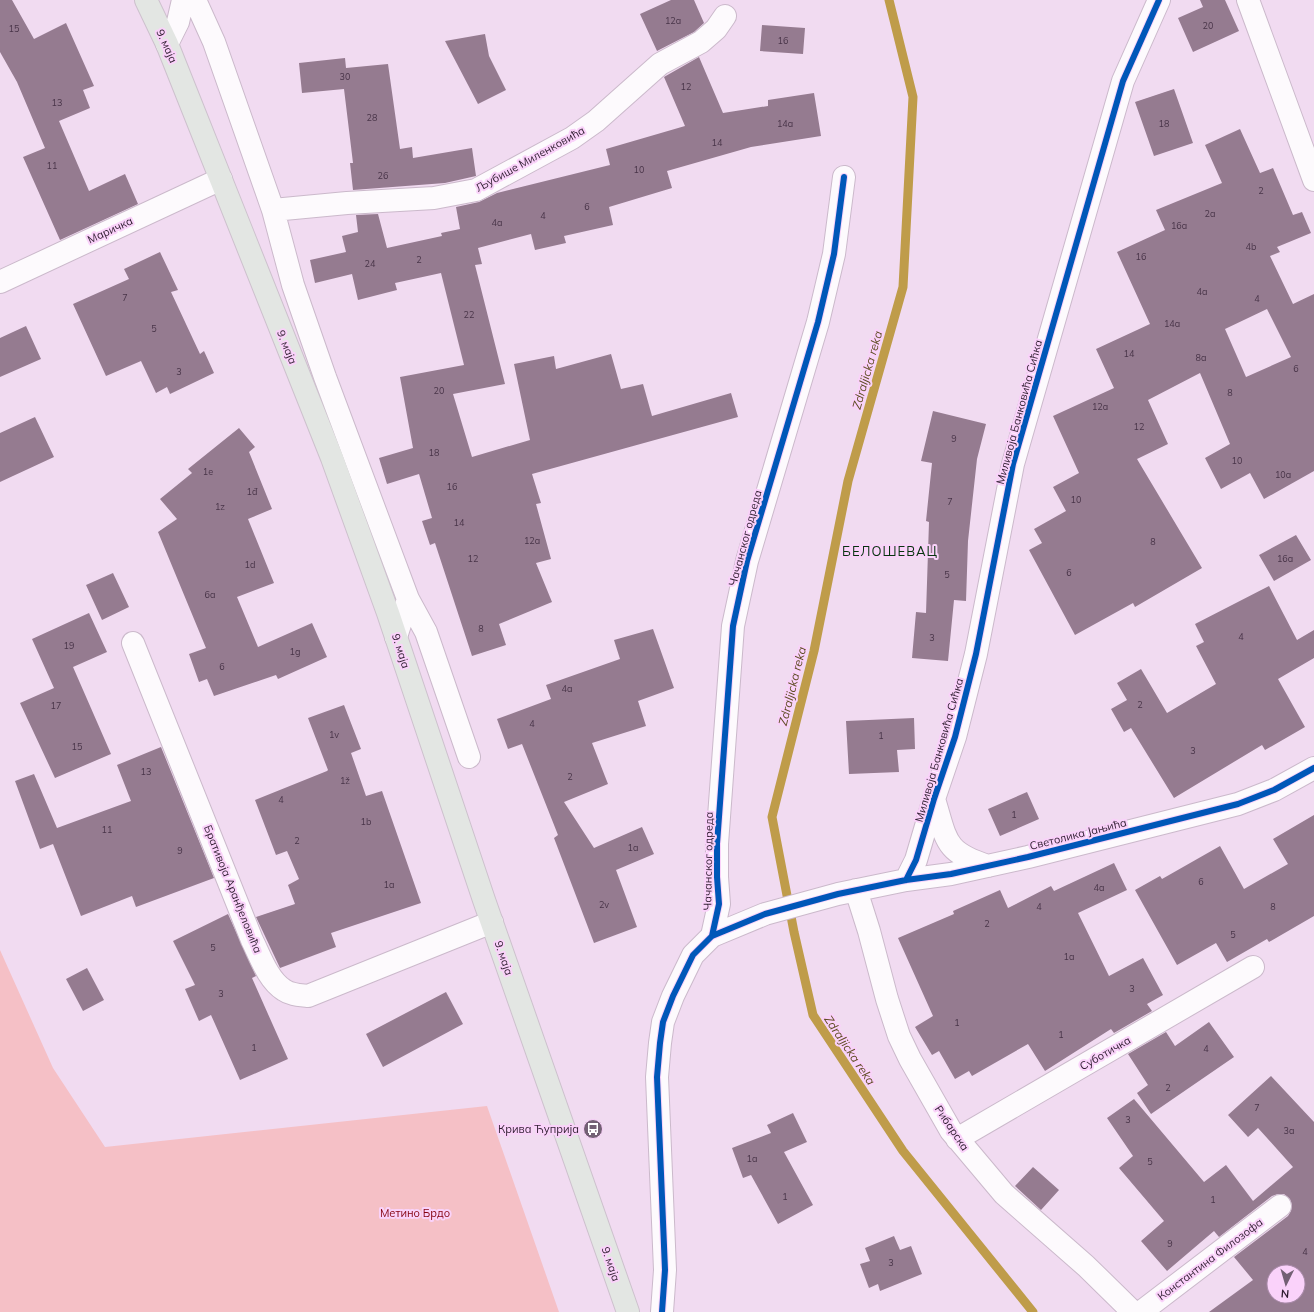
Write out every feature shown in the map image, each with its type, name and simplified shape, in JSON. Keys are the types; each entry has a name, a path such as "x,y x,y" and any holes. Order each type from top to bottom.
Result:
{"main road":[{"name":"9. маја","path":"146,0 168,44 235,218 332,458 396,637 492,922 628,1312"}],"street":[{"path":"168,44 178,22 183,0"},
{"path":"195,0 214,42 272,210 295,292 328,384 408,599 426,632 469,757"},
{"name":"Миливоја Банковића Сићка","path":"906,880 916,860 934,799 955,737 976,654 1013,464 1123,81 1158,0"},
{"path":"1248,0 1314,180"},
{"name":"Љубише Миленковића","path":"272,210 347,203 434,198 476,190 572,138 596,121 660,64 701,42 716,29 725,16"},
{"name":"Чачанског одреда","path":"712,936 719,904 717,844 733,626 747,561 818,322 834,254 844,177"},
{"name":"Маричка","path":"0,282 221,179"},
{"path":"396,637 408,599"},
{"name":"Бративоја Аранђеловића","path":"133,643 252,940 264,965 284,990 295,995 308,996 492,922"},
{"name":"Светолика Јањића","path":"712,936 765,914 847,892 906,880 952,874 988,866 1238,804 1274,790 1314,768"},
{"path":"934,799 946,837 951,846 958,854 967,859 988,866"},
{"name":"Рибарска","path":"847,892 869,931 887,999 899,1036 929,1093 957,1139 1004,1194 1086,1266 1133,1312"},
{"path":"662,1312 665,1270 657,1077 660,1043 663,1022 673,996 693,955 712,936"},
{"name":"Суботичка","path":"957,1139 1253,967"},
{"name":"Константина Филозофа","path":"1141,1312 1280,1206"}],"green space":[{"name":"Метино Брдо","path":"0,950 53,1068 105,1147 487,1106 559,1312 0,1312"}],"building":[{"path":"0,0 12,0 34,39 66,23 94,86 83,90 90,108 59,121 89,191 125,174 138,204 60,240 23,157 45,148 17,82 0,52"},
{"path":"671,0 694,0 704,23 694,32 657,51 640,14"},
{"path":"1200,0 1225,0 1239,31 1193,52 1178,18 1203,7"},
{"path":"762,25 805,28 803,54 760,51"},
{"path":"485,34 489,56 506,90 478,104 445,41"},
{"path":"699,57 723,113 768,106 768,100 814,93 821,136 751,147 667,171 672,188 609,207 613,225 564,236 566,243 535,250 531,234 478,248 482,264 475,265 505,384 453,394 472,457 530,440 514,364 554,356 556,369 611,354 621,389 643,384 652,416 731,393 738,417 532,474 541,503 536,504 551,559 536,563 552,602 499,624 506,645 472,656 435,543 430,545 422,521 432,518 419,474 387,484 379,458 413,448 400,377 464,365 441,273 395,283 397,290 358,300 352,274 315,283 310,260 346,252 342,236 358,232 356,215 378,214 387,248 442,236 441,233 460,229 456,207 479,202 497,193 610,165 606,149 685,126 664,77"},
{"path":"345,58 346,68 388,64 400,149 412,147 413,158 472,148 476,176 445,183 353,190 350,163 353,163 344,89 302,93 299,63"},
{"path":"1174,89 1193,143 1154,156 1135,102"},
{"path":"1240,129 1260,173 1273,168 1293,215 1302,212 1311,233 1277,247 1280,252 1270,256 1293,304 1314,294 1314,471 1264,499 1250,473 1221,489 1205,458 1230,444 1200,373 1148,400 1168,444 1137,459 1202,568 1135,607 1133,603 1075,635 1029,550 1042,543 1034,529 1066,511 1053,487 1079,473 1053,416 1114,388 1096,349 1150,324 1117,252 1165,230 1156,210 1222,183 1205,145","holes":["1267,309 1291,357 1246,377 1225,329"]},
{"path":"160,252 178,290 171,292 200,354 204,351 214,373 170,394 167,387 156,393 141,361 106,376 73,304 129,279 124,269"},
{"path":"26,326 41,359 0,377 0,338"},
{"path":"933,411 986,424 977,459 968,541 966,601 954,600 948,661 912,658 916,612 926,613 929,522 926,521 932,463 921,461"},
{"path":"35,417 54,457 0,482 0,433"},
{"path":"239,428 255,447 249,452 272,509 248,519 274,583 237,597 258,647 312,623 327,657 278,679 276,675 214,696 207,679 199,682 189,654 206,648 158,532 177,519 160,499 192,473 188,469"},
{"path":"1296,535 1311,560 1274,581 1259,555"},
{"path":"113,573 129,607 102,620 86,585"},
{"path":"1269,586 1297,640 1314,630 1314,658 1278,679 1305,727 1265,750 1262,745 1174,798 1131,728 1124,732 1111,709 1127,700 1117,683 1141,669 1167,713 1216,684 1196,646 1204,642 1195,624"},
{"path":"89,613 107,652 73,667 111,754 55,778 20,703 54,688 32,639"},
{"path":"653,629 674,688 638,701 646,726 592,743 608,784 564,802 594,848 642,827 654,854 616,870 637,927 594,943 554,838 558,835 522,744 508,749 497,719 551,699 546,685 620,659 614,640"},
{"path":"344,705 361,749 351,753 366,796 382,791 421,903 331,933 336,947 280,968 256,917 295,904 288,885 299,879 287,851 276,855 255,800 328,770 308,718"},
{"path":"914,718 915,749 897,750 899,772 849,774 846,721"},
{"path":"161,747 214,878 136,907 132,896 81,916 53,844 40,849 15,781 34,774 57,828 131,801 117,765"},
{"path":"1027,792 1039,819 1000,836 988,809"},
{"path":"1314,815 1314,916 1269,942 1267,939 1227,962 1216,943 1177,965 1135,890 1160,876 1162,879 1220,846 1244,889 1288,864 1273,839"},
{"path":"1114,863 1127,890 1078,913 1109,976 1143,958 1163,995 1147,1004 1152,1011 1114,1033 1111,1029 1045,1071 1028,1044 972,1076 969,1071 955,1079 939,1051 932,1055 915,1027 933,1016 898,938 954,914 953,911 1000,890 1008,908 1051,886 1054,891"},
{"path":"228,914 256,976 252,978 288,1059 240,1080 211,1015 199,1021 185,989 195,985 173,941"},
{"path":"87,968 104,1000 83,1011 66,979"},
{"path":"446,992 463,1024 383,1067 366,1034"},
{"path":"1209,1022 1234,1057 1151,1114 1137,1093 1148,1085 1128,1054 1166,1032 1175,1046"},
{"path":"1271,1076 1314,1122 1314,1312 1209,1312 1253,1280 1234,1257 1288,1216 1292,1205 1290,1199 1284,1194 1272,1196 1219,1237 1214,1231 1167,1271 1141,1241 1164,1221 1119,1168 1133,1156 1107,1118 1134,1099 1204,1182 1226,1165 1253,1201 1293,1167 1258,1128 1248,1137 1228,1115"},
{"path":"793,1113 807,1142 784,1152 813,1205 778,1224 751,1175 743,1178 732,1148 771,1133 767,1125"},
{"path":"1033,1167 1059,1190 1041,1210 1015,1186"},
{"path":"894,1236 900,1250 911,1246 922,1274 880,1291 878,1284 869,1288 860,1264 870,1261 865,1248"}],"waterway":[{"name":"Zdraljicka reka","path":"889,0 913,97 903,287 848,481 814,651 772,817 794,932 813,1015 903,1151 1033,1312"}],"cycle path":[{"path":"906,880 916,860 934,799 955,737 976,654 1013,464 1123,81 1159,0"},
{"path":"712,936 719,904 717,844 733,626 747,561 818,322 834,254 844,177"},
{"path":"662,1312 665,1270 657,1077 660,1043 663,1022 673,996 693,955 712,936 765,914 838,894 906,880 951,874 1028,857 1238,804 1274,790 1314,768"}],"place":[{"name":"Крива Ћуприја","path":"593,1129"}],"district":[{"name":"БЕЛОШЕВАЦ","path":"890,551"}]}
